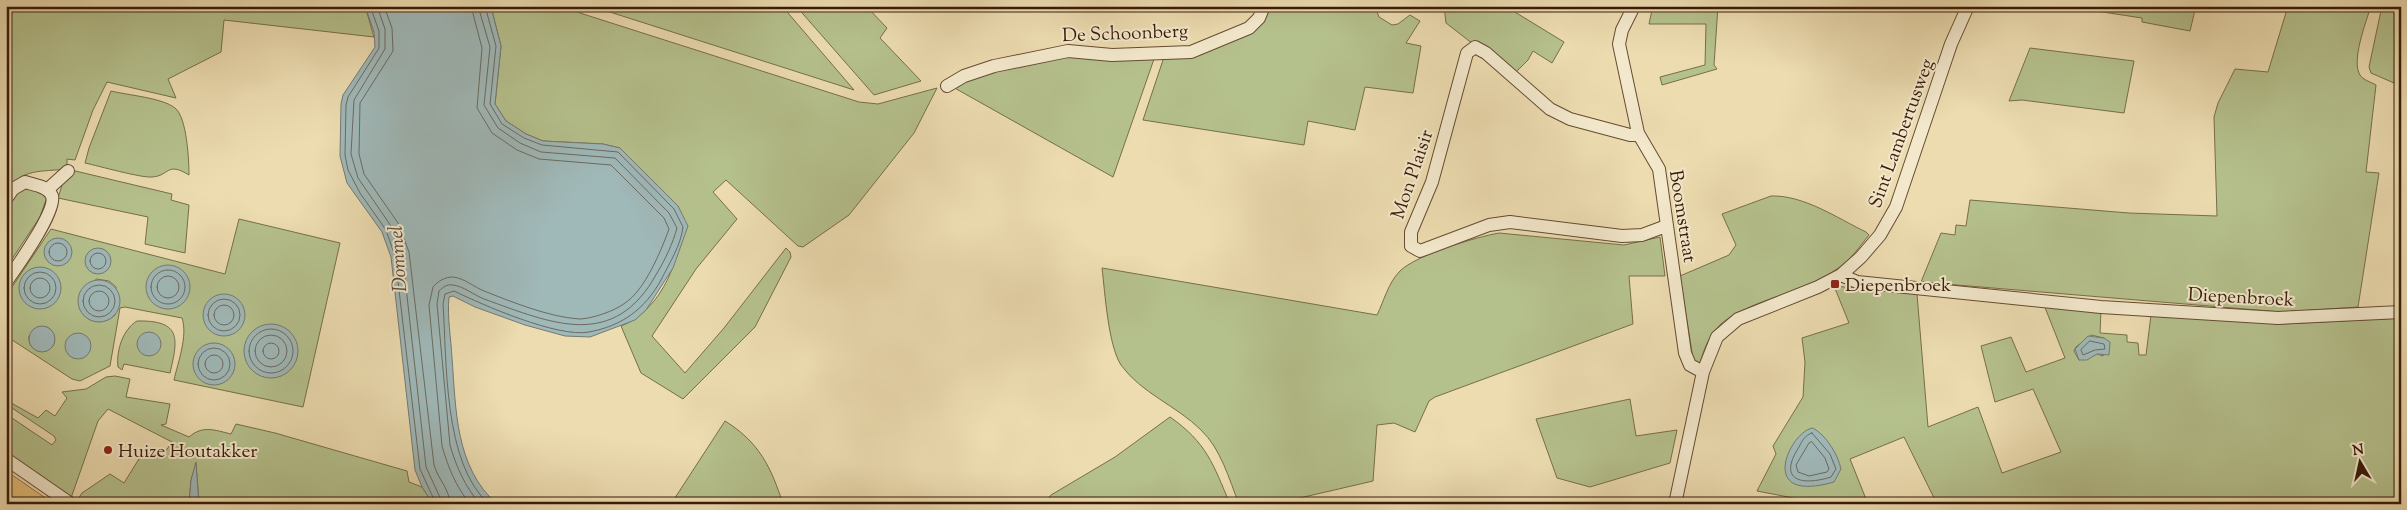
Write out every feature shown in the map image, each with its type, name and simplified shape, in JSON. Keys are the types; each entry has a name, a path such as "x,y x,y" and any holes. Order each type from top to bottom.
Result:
{"highway":[{"path":"6,482 38,504"}],"street":[{"name":"De Schoonberg","path":"947,86 964,76 994,66 1068,52 1112,55 1191,52 1250,28 1259,18 1264,6"},
{"name":"Boomstraat","path":"1634,6 1622,30 1619,44 1638,133 1653,155 1659,169 1685,353 1690,365 1703,372"},
{"name":"Sint Lambertusweg","path":"1675,504 1703,372 1717,337 1731,324 1751,313 1818,287 1841,275 1861,257 1889,221 1952,44 1968,6"},
{"name":"Mon Plaisir","path":"1638,133 1638,135 1630,135 1570,119 1550,109 1486,53 1475,48 1467,53 1432,182 1411,232 1411,246 1420,252 1489,225 1510,222 1622,236 1642,235 1666,226"},
{"path":"47,190 68,171"},
{"path":"6,198 13,189 25,182 47,190 52,196 52,206 6,282"},
{"name":"Diepenbroek","path":"1841,275 1857,282 2140,309 2278,318 2401,312"},
{"path":"6,458 72,504"}],"green space":[{"path":"6,6 365,6 374,37 224,20 221,52 168,79 176,98 107,82 93,110 75,160 67,159 67,169 40,171 25,175 12,184 6,192"},
{"path":"496,6 558,6 859,102 878,104 937,88 914,133 849,215 803,247 798,246 726,180 713,192 737,219 696,269 652,336 685,373 724,328 786,248 790,252 791,257 755,327 683,399 641,373 621,326 638,317 664,287 672,269 675,256 678,206 620,148 603,144 543,141 526,134 506,121 495,104 501,46 492,11"},
{"path":"591,6 782,6 854,90"},
{"path":"796,6 866,6 887,28 880,38 921,81 874,95"},
{"path":"1265,6 1375,6 1379,17 1392,25 1398,24 1410,15 1420,21 1406,43 1421,46 1413,93 1365,87 1355,130 1308,121 1304,145 1143,120 1164,57 1219,46"},
{"path":"1444,6 1505,6 1564,42 1552,63 1533,51 1528,60 1513,75 1446,23"},
{"path":"1646,6 1718,6 1714,65 1717,69 1662,85 1660,77 1705,65 1706,24 1649,24 1652,10"},
{"path":"2063,6 2196,6 2190,31 2142,22 2142,18"},
{"path":"2288,6 2371,6 2360,41 2357,61 2361,77 2376,85 2366,172 2379,173 2358,307 2281,312 1921,282 1941,233 1955,235 1956,225 1966,226 1970,200 2129,213 2217,216 2214,117 2218,103 2235,69 2268,72"},
{"path":"2382,6 2401,6 2401,86 2371,73 2369,67"},
{"path":"2030,48 2134,61 2124,113 2022,100 2009,101"},
{"path":"1054,57 1154,59 1113,177 951,86 966,78"},
{"path":"111,91 154,99 175,108 185,129 189,175 172,169 158,176 147,177 85,163"},
{"path":"67,169 172,194 171,200 189,205 185,253 145,244 148,217 58,198"},
{"path":"51,186 40,217 6,268 6,203 18,188"},
{"path":"1771,196 1796,199 1808,203 1869,235 1846,262 1824,277 1747,308 1722,323 1713,332 1707,343 1699,367 1694,365 1680,276 1729,255 1736,245 1722,214"},
{"path":"239,219 340,243 303,407 174,380 183,341 184,325 182,318 125,307 120,308 110,366 80,381 72,379 6,336 6,296 51,229 225,274","holes":["96,279 109,281 116,287 115,315 99,322 90,320 83,314","47,327 54,335 53,346 42,351 34,349 30,345 29,336"]},
{"path":"1499,233 1624,245 1660,237 1665,276 1629,276 1633,324 1435,397 1429,401 1415,432 1394,423 1377,425 1373,481 1274,504 1239,504 1224,465 1208,438 1191,421 1149,392 1129,375 1121,365 1113,345 1102,268 1377,315 1392,281 1408,265 1432,253 1476,238"},
{"path":"1834,286 1917,294 1928,427 1978,407 2002,473 2061,452 2033,389 1995,402 1981,346 2011,337 2026,372 2065,358 2044,305 2101,310 2100,333 2127,335 2127,342 2138,343 2139,355 2146,355 2151,315 2282,324 2401,318 2399,459 2401,460 2401,504 1937,504 1904,437 1850,459 1868,504 1809,504 1809,501 1757,491 1776,454 1773,446 1803,397 1805,362 1802,338 1849,323","holes":["2091,335 2104,338 2103,356 2097,354 2079,360 2074,351 2076,347"]},
{"path":"137,321 162,324 169,328 173,334 175,350 170,373 124,364 122,370 118,367 119,348 124,335"},
{"path":"115,376 130,379 126,397 170,404 166,424 161,425 189,437 194,433 204,430 231,434 236,424 275,433 407,471 409,482 422,487 433,504 199,504 196,464 191,480 189,504 79,504 76,502 82,493 110,474 124,483 142,454 165,452 172,442 108,409 98,421 71,498 6,454 6,414 52,445 56,440 54,436 6,404 6,400 38,418 46,410 55,416 67,398 62,392 86,389 106,377"},
{"path":"1630,399 1636,436 1677,430 1670,463 1590,487 1557,478 1536,419"},
{"path":"1170,417 1193,436 1208,455 1230,504 1044,504 1051,495 1115,457"},
{"path":"725,421 747,438 762,457 774,478 783,504 671,504"}],"water":[{"name":"Dommel","path":"365,6 488,6 492,11 501,46 495,104 506,121 526,134 543,141 603,144 620,148 678,206 688,226 673,268 646,310 635,320 590,337 565,336 525,325 475,307 453,296 449,297 455,397 460,436 465,455 473,473 483,489 497,504 433,504 422,487 415,470 391,257 382,232 347,183 340,156 341,104 343,95 375,47 374,32"},
{"path":"58,238 68,242 72,252 68,262 58,266 48,262 44,252 48,242"},
{"path":"98,248 107,252 111,261 107,270 98,274 89,270 85,261 89,252"},
{"path":"172,265 184,271 189,278 189,296 184,303 177,308 164,309 152,303 147,296 146,283 152,271 159,266"},
{"path":"44,267 52,270 58,276 61,288 58,300 52,306 36,309 28,306 22,300 19,284 22,276 28,270"},
{"path":"103,280 111,283 117,289 120,301 117,313 111,319 95,322 87,319 81,313 78,297 81,289 87,283"},
{"path":"224,294 239,300 245,315 239,330 224,336 209,330 203,315 209,300"},
{"path":"271,324 281,326 290,332 296,341 298,351 296,361 290,370 281,376 271,378 261,376 252,370 246,361 244,351 246,341 252,332 261,326"},
{"path":"42,326 51,330 55,339 51,348 42,352 33,348 29,339 33,330"},
{"path":"149,332 158,335 161,344 158,353 149,356 140,353 137,344 140,335"},
{"path":"78,333 87,337 91,346 87,355 78,359 69,355 65,346 69,337"},
{"path":"2088,336 2104,338 2110,342 2109,355 2097,354 2087,360 2079,360 2075,349"},
{"path":"214,343 229,349 235,364 229,379 214,385 199,379 193,364 199,349"},
{"path":"1813,428 1831,446 1841,469 1834,482 1809,486 1794,484 1786,476 1785,464 1789,452 1804,432"},
{"path":"196,462 199,504 189,504 191,480"}],"place":[{"name":"Diepenbroek","path":"1835,284"},
{"name":"Huize Houtakker","path":"108,450"}]}
